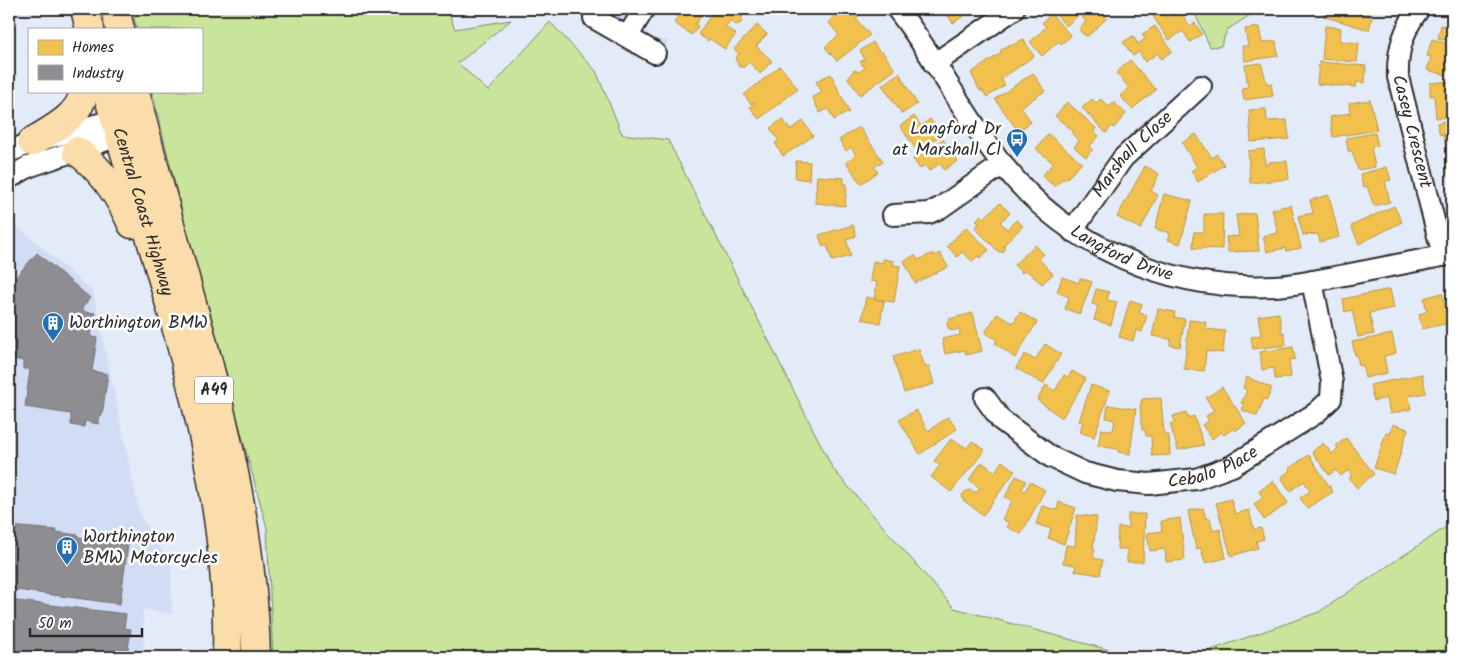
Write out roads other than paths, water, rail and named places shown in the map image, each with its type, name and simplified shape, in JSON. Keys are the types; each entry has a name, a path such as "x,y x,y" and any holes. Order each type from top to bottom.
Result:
{"highway":[{"path":"71,9 75,28"},
{"path":"85,9 90,28"},
{"path":"115,9 120,28"},
{"path":"23,154 71,116 80,105 84,92"},
{"name":"Central Coast Highway","path":"108,92 131,117 194,310 240,498 251,580 256,657"},
{"name":"Central Coast Highway","path":"131,117 180,345 209,461 218,515 225,577 227,657"},
{"path":"77,151 99,169 123,205 140,243 160,312 180,345"}],"street":[{"path":"628,36 644,9"},
{"name":"Langford Drive","path":"897,9 1002,164 1042,207 1072,231 1126,261 1186,280 1250,287 1276,286 1312,281 1448,255"},
{"path":"934,64 1014,9"},
{"name":"Casey Crescent","path":"1419,9 1402,36 1397,64 1398,78 1448,255"},
{"path":"594,18 655,53"},
{"name":"Marshall Close","path":"1072,231 1123,158 1201,86"},
{"path":"23,154 77,151 131,117"},
{"path":"9,174 23,154 131,117"},
{"path":"9,178 23,154"},
{"path":"893,215 929,213 940,208 1002,164"},
{"name":"Cebalo Place","path":"985,398 1002,420 1051,457 1085,473 1117,481 1148,484 1196,478 1232,466 1316,413 1331,399 1332,382 1312,281"}],"place":[{"name":"Langford Dr at Marshall Cl","path":"1017,158"},
{"name":"Worthington BMW","path":"53,342"},
{"name":"Worthington BMW Motorcycles","path":"67,566"}]}
